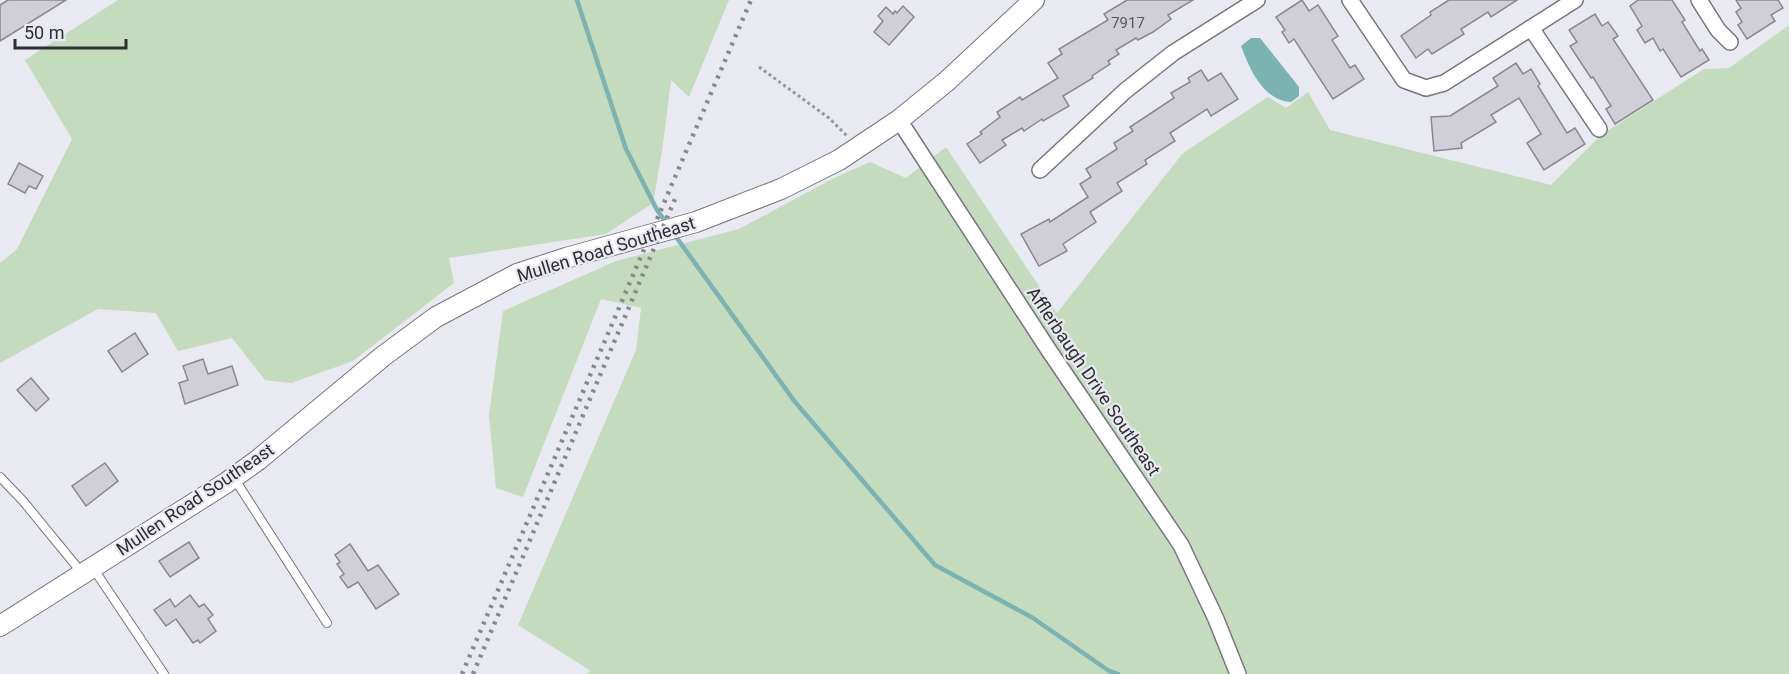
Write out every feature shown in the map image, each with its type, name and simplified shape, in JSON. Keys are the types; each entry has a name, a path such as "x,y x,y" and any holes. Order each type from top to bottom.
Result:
{"street":[{"path":"1040,170 1125,91 1173,53 1257,0"},
{"path":"1350,0 1400,75 1409,83 1426,88 1444,83 1575,0"},
{"path":"1699,0 1718,30 1730,42"},
{"name":"Mullen Road Southeast","path":"0,627 258,460 382,357 436,317 517,274 696,222 781,189 858,148 899,120 947,81 1032,1"},
{"path":"1531,28 1599,129"},
{"name":"Afflerbaugh Drive Southeast","path":"899,120 1048,349 1181,545 1216,619 1238,674"}],"lane":[{"path":"0,477 88,571 164,674"},
{"path":"234,477 327,623"}],"path":[{"path":"759,67 829,118 858,148"}],"shaded area":[{"path":"118,0 729,0 689,97 671,80 653,203 606,234 449,258 454,283 353,361 291,383 265,380 232,338 178,351 156,313 98,309 0,363 0,263 17,249 72,139 25,60"},
{"path":"1789,25 1789,674 586,674 591,671 518,625 636,350 641,308 601,299 523,497 496,488 489,415 503,311 616,261 739,229 834,178 870,162 906,178 946,147 1057,313 1183,153 1268,97 1286,108 1308,92 1330,130 1551,185 1601,135 1704,69 1729,68"},
{"path":"1251,38 1260,38 1299,87 1299,96 1291,102 1273,96 1265,90 1253,74 1241,46"}],"building":[{"path":"8,0 66,0 0,41 0,5"},
{"path":"1127,0 1193,0 1168,15 1171,19 1153,32 1138,40 1136,38 1116,50 1119,54 1108,61 1110,64 1092,76 1093,78 1063,96 1069,106 1024,131 1022,128 1002,140 1006,145 980,163 967,144 1000,117 997,112 1020,97 1022,100 1058,78 1048,63 1062,54 1059,49 1108,20 1104,14"},
{"path":"1302,0 1309,11 1318,5 1338,36 1332,40 1350,68 1355,65 1364,79 1333,99 1294,39 1289,43 1282,32 1285,30 1276,17"},
{"path":"1449,0 1517,0 1491,17 1488,12 1461,29 1464,34 1432,54 1428,49 1416,58 1401,36"},
{"path":"1638,0 1672,0 1685,20 1682,22 1700,51 1702,49 1709,60 1681,77 1663,49 1660,51 1653,38 1645,43 1637,30 1642,26 1630,6"},
{"path":"1736,0 1778,0 1783,8 1771,15 1775,21 1747,39 1738,25 1742,22 1736,12 1741,8"},
{"path":"903,6 914,17 889,45 874,32 883,21 878,16 886,7 893,14"},
{"path":"1595,14 1602,26 1608,22 1618,36 1613,39 1653,100 1615,124 1606,109 1611,106 1570,46 1577,42 1569,30"},
{"path":"1516,63 1523,74 1531,69 1540,84 1538,86 1567,133 1575,128 1585,144 1544,170 1527,143 1541,134 1519,98 1491,115 1496,122 1461,143 1462,148 1434,151 1431,117 1450,116 1498,86 1493,78"},
{"path":"1201,70 1208,81 1221,73 1238,99 1211,116 1207,109 1170,133 1175,141 1145,160 1147,164 1117,183 1122,191 1090,212 1096,222 1063,244 1067,251 1039,266 1021,234 1049,219 1050,222 1088,197 1080,184 1091,177 1086,169 1117,149 1114,143 1133,131 1130,127 1174,98 1171,93 1190,82 1188,78"},
{"path":"19,163 43,176 36,189 29,186 25,193 8,184"},
{"path":"135,333 148,354 122,372 108,351"},
{"path":"203,359 208,374 232,366 238,385 185,404 179,383 188,380 183,366"},
{"path":"31,378 49,399 36,411 17,390"},
{"path":"105,463 118,481 86,506 72,486"},
{"path":"189,542 199,558 170,577 159,561"},
{"path":"350,544 368,571 378,565 399,594 376,609 358,582 348,588 340,577 344,574 337,564 340,562 335,555"},
{"path":"190,595 199,607 204,604 213,615 208,619 216,631 200,643 198,640 193,643 176,619 166,626 154,610 170,599 175,607"}],"waterway":[{"path":"577,0 626,149 657,210 668,225"},
{"path":"674,234 795,402 935,565 1033,618 1109,671 1118,674"}],"railway":[{"path":"462,674 751,0"},
{"path":"473,674 675,199"}]}
